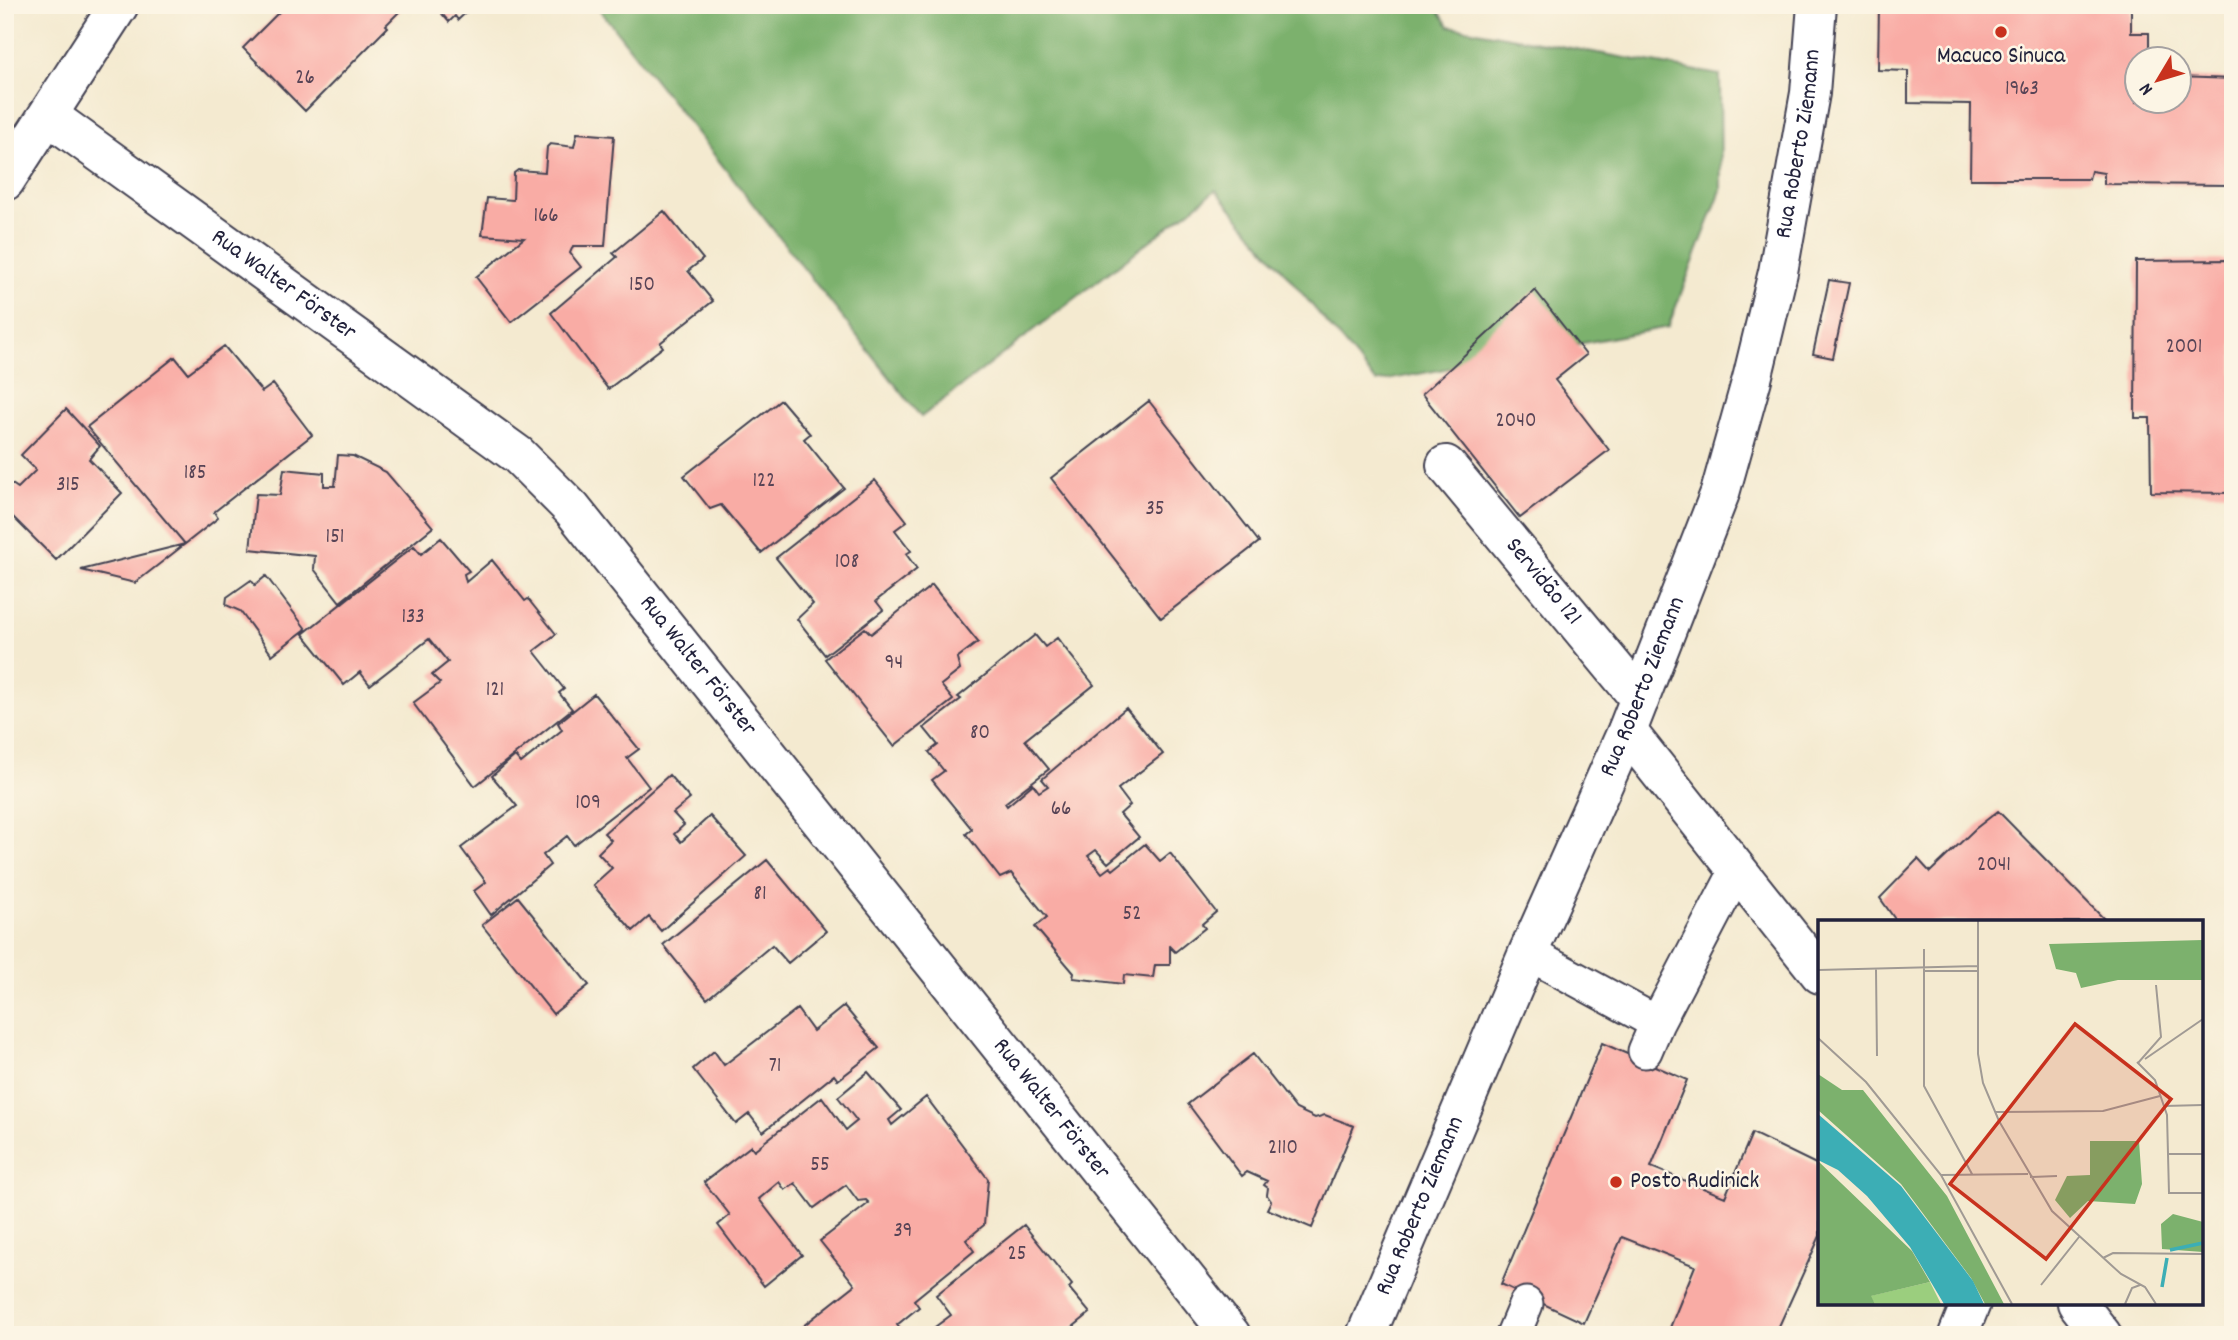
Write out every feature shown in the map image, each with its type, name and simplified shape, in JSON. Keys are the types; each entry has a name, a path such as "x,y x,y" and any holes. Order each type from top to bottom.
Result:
{"street":[{"name":"Rua Roberto Ziemann","path":"1369,1334 1528,953 1634,715 1720,493 1778,272 1810,93 1817,5"},
{"path":"5,181 49,116 110,10"},
{"name":"Rua Walter Förster","path":"49,116 518,455 572,509 1231,1335"},
{"name":"Servidão 121","path":"1446,465 1634,715 1738,868 1818,971"},
{"path":"1958,1335 1970,1305"},
{"path":"2079,1305 2102,1335"}],"lane":[{"path":"1528,953 1651,1037 1738,868"},
{"path":"1513,1335 1526,1304"}],"green space":[{"path":"596,5 1435,5 1449,26 1720,75 1721,190 1668,327 1376,382 1216,190 921,417"}],"building":[{"path":"286,5 406,5 386,25 388,27 305,111 243,48"},
{"path":"443,5 474,5 458,20 455,16 449,22 442,14 447,10"},
{"path":"1879,5 2131,5 2131,33 2149,33 2149,46 2122,46 2122,116 2192,116 2192,78 2233,79 2233,185 2104,184 2104,173 2091,171 2089,179 1970,179 1971,104 1908,103 1908,71 1878,70"},
{"path":"577,133 614,136 605,246 573,246 570,253 581,267 511,322 476,277 524,238 482,235 487,198 513,200 514,173 518,170 545,172 547,147 550,144 574,147"},
{"path":"664,211 703,259 688,271 713,301 660,343 663,347 608,389 551,313 617,257 613,253"},
{"path":"2230,260 2230,279 2233,279 2233,493 2151,492 2150,418 2135,418 2136,261"},
{"path":"1829,280 1849,283 1833,358 1813,354"},
{"path":"1535,290 1586,355 1555,380 1609,450 1520,518 1422,394"},
{"path":"224,346 262,392 273,384 312,435 214,512 218,518 185,544 87,427 175,357 188,373"},
{"path":"781,400 810,434 804,439 844,488 761,553 721,505 710,509 684,476"},
{"path":"1149,401 1259,542 1161,618 1051,478"},
{"path":"66,409 100,446 89,459 122,493 56,560 5,509 5,490 12,484 18,488 36,470 21,455"},
{"path":"338,455 353,456 386,472 433,527 340,602 314,569 315,556 250,549 256,494 280,495 284,469 324,473 324,486 335,486"},
{"path":"875,480 907,521 895,530 911,551 906,554 917,569 876,601 883,610 825,655 797,619 813,604 776,558"},
{"path":"441,538 469,571 464,574 466,582 492,560 556,634 534,651 564,689 559,693 572,709 475,786 413,703 440,683 432,675 448,662 429,639 370,685 360,672 344,685 303,634 414,546 421,554"},
{"path":"185,544 135,583 81,570"},
{"path":"266,576 306,629 272,655 240,611 226,605 227,597 251,580 255,585"},
{"path":"932,585 978,642 957,658 960,670 941,685 953,700 894,746 825,659 865,628 871,634"},
{"path":"1035,635 1045,647 1057,638 1094,685 1025,740 1049,769 1005,803 1007,806 1033,784 1039,792 1048,786 1042,779 1126,708 1163,754 1118,789 1130,805 1120,814 1139,837 1108,863 1096,850 1088,856 1102,873 1110,867 1113,870 1145,844 1160,861 1170,853 1216,912 1202,924 1205,928 1175,952 1170,947 1170,965 1155,965 1153,978 1124,975 1123,984 1073,978 1074,973 1035,927 1047,917 1011,873 1000,878 966,834 972,829 932,780 944,771 929,752 938,745 924,728"},
{"path":"594,694 639,749 627,758 649,787 574,845 567,836 543,855 550,865 491,915 474,891 486,882 461,848 517,806 492,776 515,756 521,763 562,730 558,723"},
{"path":"669,775 690,799 673,813 684,825 674,834 681,842 710,816 746,856 661,931 649,917 633,931 593,885 612,868 598,853 611,840 604,833"},
{"path":"1998,811 2105,920 1896,920 1880,898 1918,859 1930,872"},
{"path":"767,860 826,931 788,963 772,945 707,999 663,945"},
{"path":"518,897 589,985 553,1014 482,925"},
{"path":"844,1006 879,1048 838,1080 834,1075 763,1132 749,1114 736,1124 693,1069 714,1051 724,1065 797,1009 813,1031"},
{"name":"Posto Rudinick","path":"1602,1043 1687,1080 1651,1167 1725,1197 1752,1133 1818,1165 1818,1240 1775,1335 1667,1335 1695,1266 1622,1237 1584,1323 1501,1284"},
{"path":"1253,1054 1296,1109 1315,1118 1325,1115 1354,1126 1312,1228 1267,1209 1271,1201 1267,1195 1268,1188 1264,1185 1267,1181 1247,1172 1242,1176 1188,1104"},
{"path":"868,1072 901,1110 889,1120 892,1125 926,1097 988,1179 984,1225 966,1240 974,1251 914,1300 919,1307 897,1325 905,1335 802,1335 798,1330 855,1285 820,1241 869,1203 866,1200 858,1201 846,1185 814,1208 795,1183 785,1190 779,1182 759,1199 802,1255 764,1286 718,1225 730,1215 704,1182 751,1146 754,1150 822,1097 846,1130 857,1121 838,1097"},
{"path":"1024,1225 1072,1285 1069,1288 1090,1313 1063,1335 941,1335 935,1327 951,1315 936,1295"}],"place":[{"name":"Macuco Sinuca","path":"2001,32"},
{"name":"Posto Rudinick","path":"1616,1182"}]}
